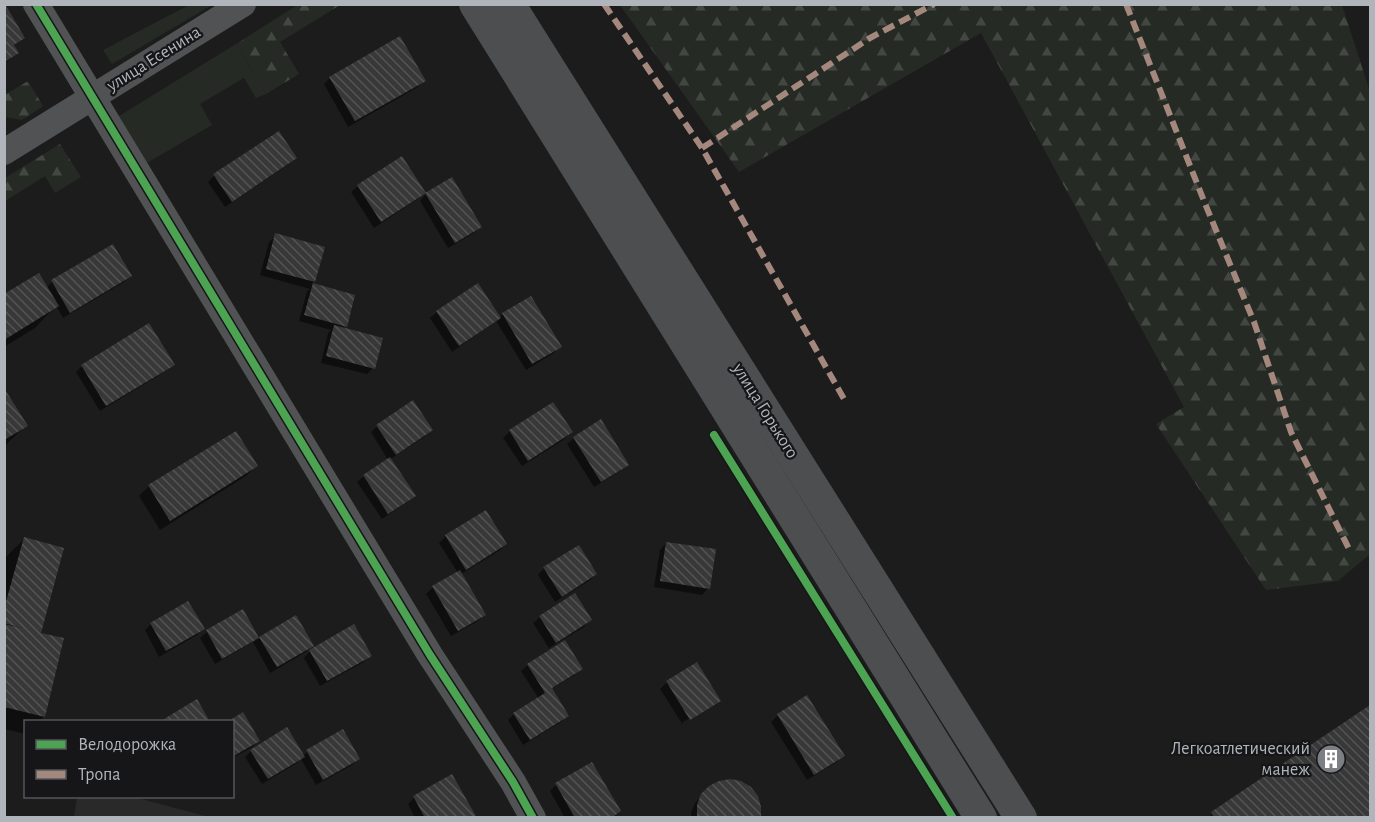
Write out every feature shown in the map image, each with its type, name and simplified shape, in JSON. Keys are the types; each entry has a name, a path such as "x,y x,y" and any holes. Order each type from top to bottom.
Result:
{"main road":[{"name":"улица Горького","path":"475,4 981,818"},
{"name":"улица Горького","path":"509,4 1021,818"}],"street":[{"path":"36,4 430,655 513,782 533,818"},
{"name":"улица Есенина","path":"4,152 243,4"}],"shaded area":[{"path":"77,798 138,798 209,817 74,817"}],"green space":[{"path":"299,4 340,5 280,42 299,74 266,94 236,44"},
{"path":"189,5 212,5 112,64 103,50"},
{"path":"620,5 1342,5 1370,92 1370,554 1338,581 1266,590 1156,424 1184,407 981,33 739,172"},
{"path":"236,44 266,94 256,98 244,78 200,104 212,125 147,163 119,116"},
{"path":"28,81 43,106 22,120 5,117 5,95"},
{"path":"60,144 81,177 55,193 45,176 5,201 5,178"}],"building":[{"path":"5,4 25,38 14,45 19,53 4,62"},
{"path":"400,36 426,81 355,121 329,77"},
{"path":"279,131 297,158 232,202 213,174"},
{"path":"402,156 426,193 381,222 357,185"},
{"path":"452,177 482,227 455,243 425,193"},
{"path":"275,233 325,247 315,282 266,269"},
{"path":"113,244 132,276 70,313 51,280"},
{"path":"39,273 59,306 4,340 4,294"},
{"path":"313,283 355,295 347,327 304,315"},
{"path":"478,283 501,318 459,346 436,311"},
{"path":"531,296 562,347 532,364 502,313"},
{"path":"149,323 175,365 106,406 81,365"},
{"path":"334,325 383,338 375,369 326,356"},
{"path":"4,388 28,426 4,440"},
{"path":"413,400 433,430 396,455 376,425"},
{"path":"553,402 573,432 528,461 509,430"},
{"path":"601,419 629,465 601,482 573,437"},
{"path":"236,431 258,466 170,521 148,485"},
{"path":"390,457 416,496 388,514 363,475"},
{"path":"486,510 507,544 466,570 445,535"},
{"path":"24,537 64,548 41,633 64,638 45,717 4,707 4,624 22,628 4,623 4,609"},
{"path":"666,542 716,549 710,589 660,581"},
{"path":"579,545 597,574 562,597 543,567"},
{"path":"460,570 486,615 458,631 432,586"},
{"path":"575,593 592,620 556,643 539,616"},
{"path":"188,601 205,629 166,651 150,623"},
{"path":"243,609 259,638 222,659 206,630"},
{"path":"296,615 314,646 277,667 259,637"},
{"path":"354,624 372,656 327,681 309,650"},
{"path":"565,640 583,669 552,688 569,716 530,740 513,713 545,693 527,664"},
{"path":"697,662 721,701 690,720 666,681"},
{"path":"807,695 845,756 814,775 777,714"},
{"path":"197,699 209,720 162,720"},
{"name":"Легкоатлетический манеж","path":"1370,705 1370,818 1214,818 1211,812"},
{"path":"243,712 260,741 234,756 234,720 230,720"},
{"path":"287,727 305,757 268,779 250,750"},
{"path":"343,729 360,759 323,780 306,750"},
{"path":"592,762 621,811 611,818 575,818 555,783"},
{"path":"452,774 477,818 425,818 413,796"},
{"path":"730,779 741,781 751,787 758,796 761,818 697,818 697,805 701,794 709,786"}],"marked path":[{"path":"604,4 702,148 844,399"},
{"path":"702,148 870,38 934,4"},
{"path":"1126,4 1254,322 1291,432 1349,549"}],"cycle path":[{"path":"36,4 430,655 513,782 533,818"},
{"path":"714,435 953,818"}],"place":[{"name":"Легкоатлетический манеж","path":"1331,759"}]}
